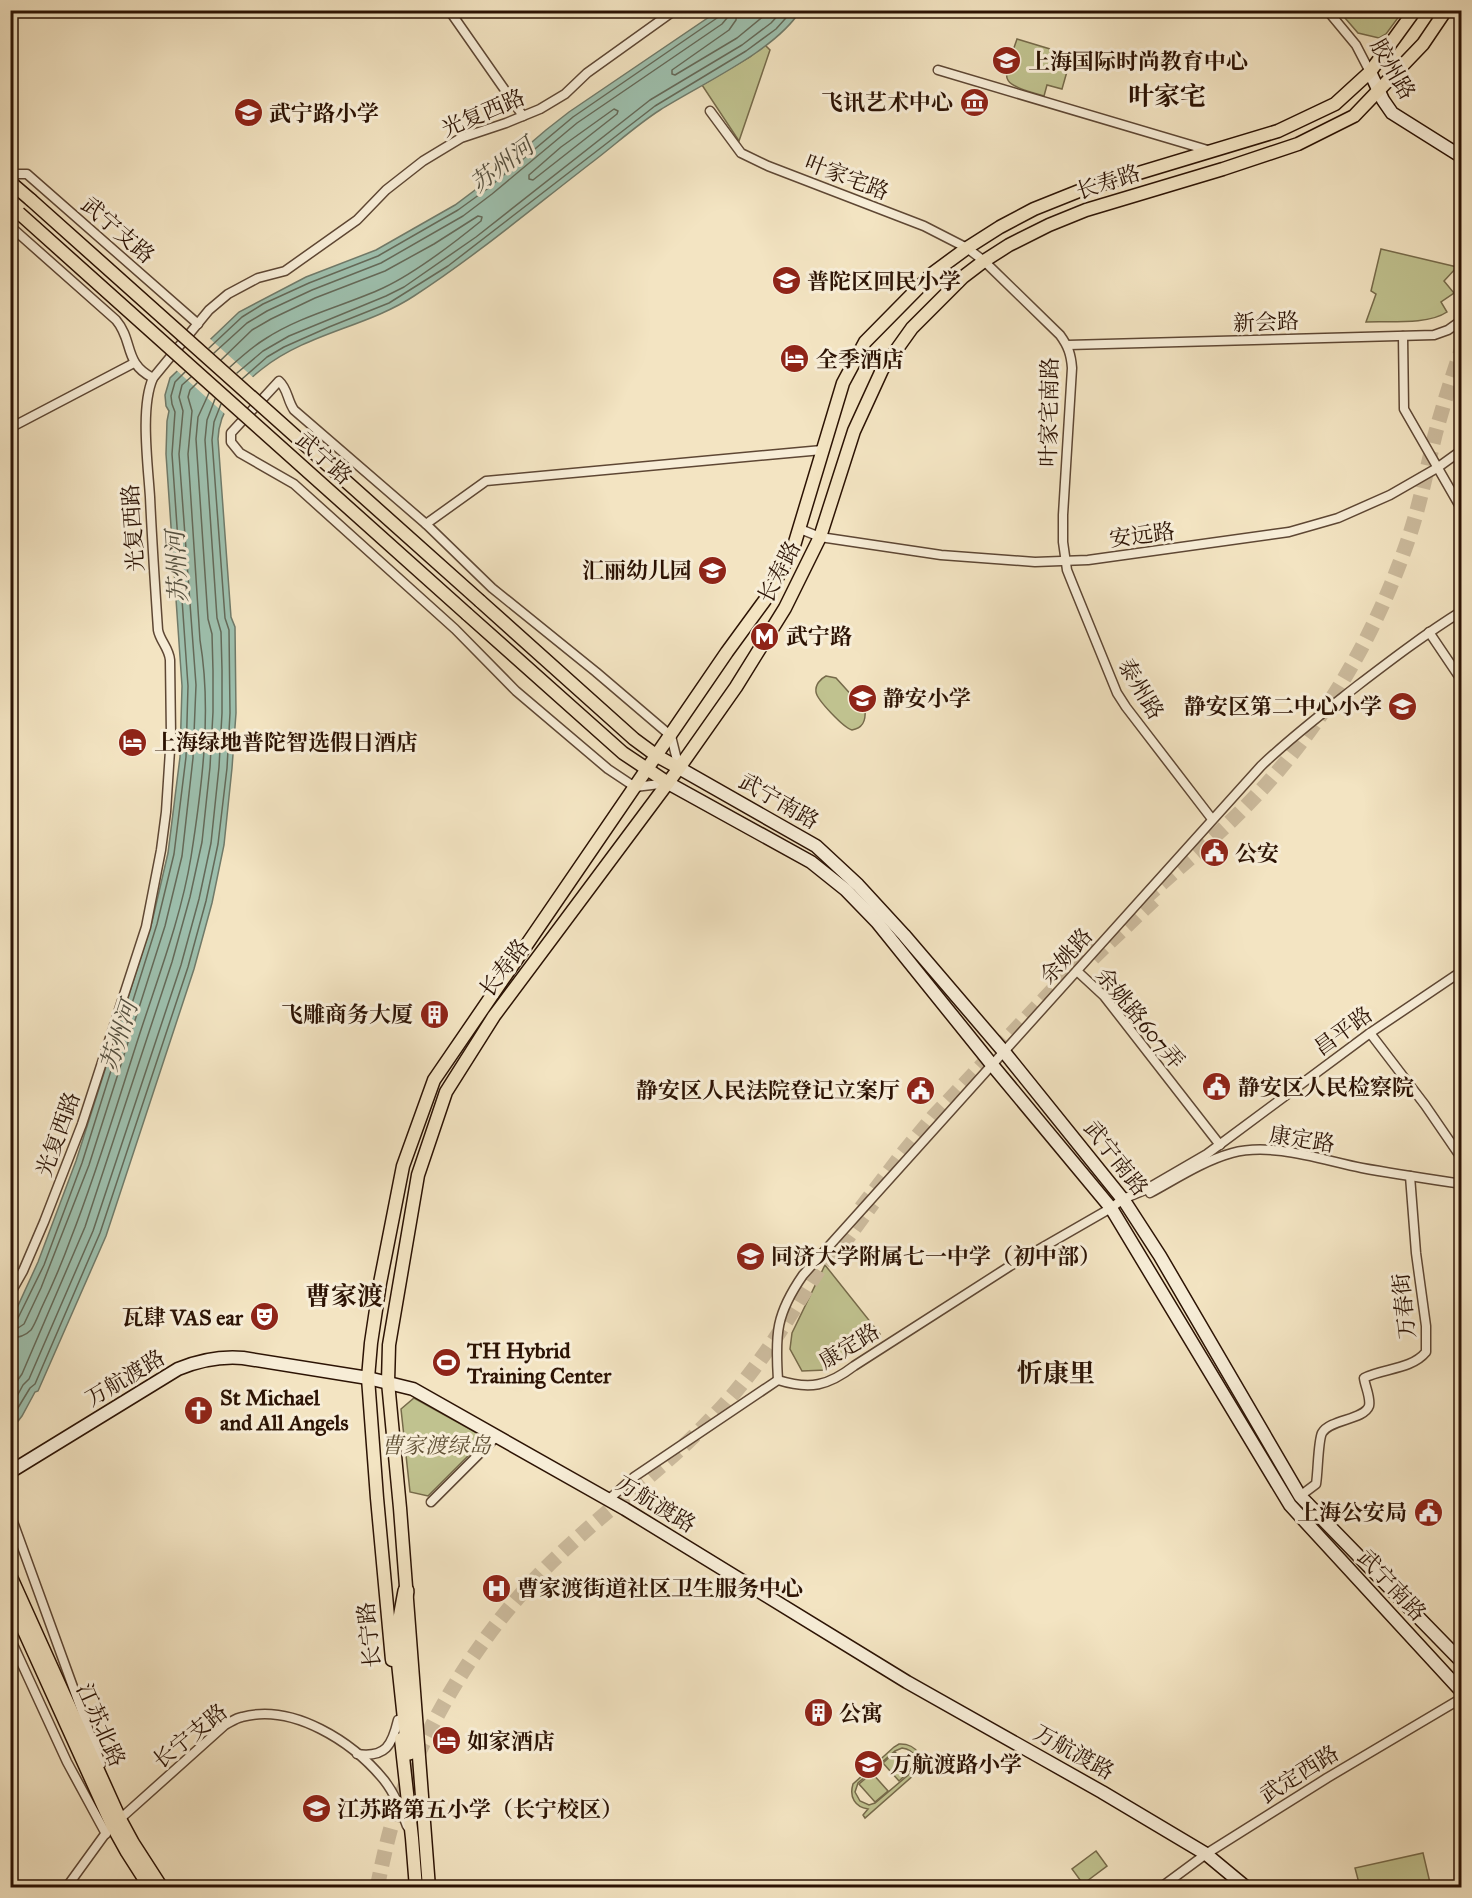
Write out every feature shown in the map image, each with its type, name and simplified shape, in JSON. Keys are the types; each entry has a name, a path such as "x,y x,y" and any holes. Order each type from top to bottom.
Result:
{"highway":[{"path":"406,1591 398,1634 409,1752"}],"main road":[{"name":"长寿路","path":"368,1378 370,1343 403,1166 434,1080 765,600 792,549 809,533 822,450 843,383 865,342 933,273 1000,227 1025,213 1070,195 1278,131 1335,104 1370,72 1415,10"},
{"name":"长寿路","path":"388,1382 389,1345 418,1175 446,1092 494,1016 668,783 736,687 785,608 809,533 854,431 882,370 912,328 963,277 1009,245 1086,210 1298,144 1354,116 1423,44 1446,10"},
{"name":"胶州路","path":"1370,72 1388,108 1398,118 1461,157"},
{"name":"武宁路","path":"10,182 634,739 657,756"},
{"name":"武宁路","path":"15,209 623,753 668,783"},
{"name":"武宁南路","path":"657,756 816,846 858,885 904,934 1005,1053 1124,1200 1166,1266 1300,1496 1461,1662"},
{"name":"武宁南路","path":"668,783 811,862 846,890 878,922 1111,1208 1290,1505 1461,1692"},
{"name":"万航渡路","path":"10,1472 178,1369 204,1360 243,1358 368,1378 413,1389 608,1500 907,1682 1102,1792 1206,1854 1247,1887"},
{"name":"长宁路","path":"368,1378 378,1509 416,1887"},
{"name":"长宁路","path":"388,1382 429,1887"},
{"name":"江苏北路","path":"10,1575 113,1826 126,1852 150,1887"},
{"name":"江苏北路","path":"10,1600 46,1667"},
{"name":"江苏北路","path":"113,1826 133,1843 162,1887"}],"street":[{"path":"449,10 523,116"},
{"name":"光复西路","path":"10,1294 23,1271 44,1222 82,1124 146,927 162,840 171,749 171,660 170,653 158,630 148,481 147,404 153,378 209,310 228,294 258,278 285,271 325,245 357,220 386,190 423,161 461,138 540,109 565,94 588,73 675,10"},
{"name":"胶州路","path":"1328,10 1356,45 1370,72"},
{"path":"938,70 1215,152"},
{"name":"叶家宅路","path":"710,111 741,153 768,166 924,226 968,248 984,261"},
{"name":"武宁支路","path":"10,174 27,174 198,324"},
{"path":"10,226 119,324 134,363 139,370 153,378"},
{"name":"叶家宅南路","path":"984,261 1068,345 1071,368 1063,515 1066,562"},
{"name":"新会路","path":"1068,345 1403,336 1434,334 1448,330 1461,320"},
{"path":"1403,336 1404,409 1461,510"},
{"path":"10,428 134,363"},
{"path":"668,783 635,787 599,762 524,698 455,629 294,484 240,453 231,442 231,433 279,381 285,387 294,410 426,524 492,588 671,736 679,768"},
{"path":"426,524 486,481 822,450"},
{"name":"安远路","path":"809,533 941,555 1003,561 1066,562 1197,546 1289,532 1349,514 1390,495 1437,468 1461,450"},
{"name":"泰州路","path":"1066,562 1076,594 1117,693 1212,819"},
{"name":"余姚路","path":"778,1380 777,1341 780,1318 789,1296 803,1275 922,1141 1005,1053 1212,819 1280,748 1429,632 1461,611"},
{"path":"1429,632 1461,681"},
{"name":"余姚路607弄","path":"1077,971 1104,996 1220,1145"},
{"name":"昌平路","path":"1220,1145 1370,1033 1461,971"},
{"path":"1370,1033 1425,1105 1461,1159"},
{"name":"康定路","path":"778,1380 791,1384 829,1383 1010,1266 1220,1145"},
{"name":"康定路","path":"1124,1200 1147,1195 1206,1163 1232,1153 1261,1149 1461,1184"},
{"name":"万春街","path":"1300,1496 1316,1484 1319,1442 1322,1432 1368,1408 1369,1401 1364,1378 1399,1368 1426,1352 1426,1326 1417,1262 1410,1176"},
{"path":"608,1500 634,1477 778,1380"},
{"path":"431,1502 497,1436"},
{"path":"10,1507 11,1521 108,1785"},
{"path":"10,1638 67,1762 113,1826"},
{"name":"武定西路","path":"1160,1887 1206,1854 1327,1778 1461,1698"},
{"name":"长宁支路","path":"66,1887 113,1826 225,1725 240,1717 264,1714 301,1720 318,1726 357,1754 386,1782 395,1797 412,1838"},
{"path":"357,1754 375,1754 388,1747 398,1720"}],"green space":[{"path":"1339,11 1403,11 1386,34 1379,38 1358,33"},
{"path":"1017,39 1060,52 1070,61 1062,89 1047,85 1044,96 1018,87 1007,79 1008,64"},
{"path":"765,45 770,50 739,141 702,85 750,57"},
{"path":"1381,249 1457,267 1444,281 1454,293 1441,302 1447,312 1419,321 1366,322 1376,294 1371,291"},
{"path":"826,676 836,678 865,710 864,721 859,728 852,730 848,728 818,696 817,685"},
{"path":"825,1265 880,1334 826,1370 802,1371 790,1349 792,1333"},
{"name":"曹家渡绿岛","path":"414,1398 486,1438 428,1496 410,1492 401,1409"},
{"path":"905,1744 915,1749 919,1753 921,1763 919,1769 865,1818 863,1815 868,1809 854,1801 853,1784 894,1747","holes":["902,1748 915,1756 916,1763 913,1771 875,1803 869,1805 860,1801 855,1792 858,1783 895,1751"]},
{"path":"895,1752 911,1770 899,1781 883,1763"},
{"path":"872,1773 888,1791 875,1802 859,1784"},
{"path":"1096,1851 1107,1866 1083,1884 1072,1869"},
{"path":"1423,1853 1431,1887 1360,1887 1355,1868"}],"water":[{"name":"苏州河","path":"718,11 800,11 788,26 756,53 652,115 506,230 414,296 396,307 317,338 280,357 246,383 226,408 218,439 231,617 235,627 236,713 224,845 212,903 194,969 106,1236 38,1391 35,1392 22,1416 11,1430 11,1321 38,1262 76,1161 152,922 168,853 180,757 182,686 166,454 169,411 165,395 170,378 239,312 306,277 376,250 455,205 569,112"}],"pier":[{"path":"208,337 255,379 234,401 226,415 175,369"}],"tunnel":[{"path":"1144,899 1262,790 1315,724 1359,653 1378,615 1409,537 1438,424 1462,348"},
{"path":"1093,958 1158,896"},
{"path":"861,1208 933,1117 1096,944"},
{"path":"841,1247 873,1203"},
{"path":"377,1888 391,1826 422,1746 460,1676 483,1643 532,1582 559,1555 669,1459 728,1401 773,1341 842,1235"},
{"path":"411,1774 419,1840 420,1879"}],"place":[{"name":"上海国际时尚教育中心","path":"1007,61"},
{"name":"飞讯艺术中心","path":"974,102"},
{"name":"武宁路小学","path":"248,113"},
{"name":"普陀区回民小学","path":"786,281"},
{"name":"全季酒店","path":"795,359"},
{"name":"汇丽幼儿园","path":"713,570"},
{"name":"武宁路","path":"765,636"},
{"name":"静安小学","path":"862,698"},
{"name":"静安区第二中心小学","path":"1403,706"},
{"name":"上海绿地普陀智选假日酒店","path":"133,742"},
{"name":"公安","path":"1214,853"},
{"name":"飞雕商务大厦","path":"434,1014"},
{"name":"静安区人民检察院","path":"1217,1087"},
{"name":"静安区人民法院登记立案厅","path":"921,1090"},
{"name":"同济大学附属七一中学（初中部）","path":"750,1256"},
{"name":"瓦肆 VAS ear","path":"264,1317"},
{"name":"TH Hybrid Training Center","path":"446,1363"},
{"name":"St Michael and All Angels","path":"199,1410"},
{"name":"上海公安局","path":"1428,1512"},
{"name":"曹家渡街道社区卫生服务中心","path":"496,1588"},
{"name":"公寓","path":"818,1713"},
{"name":"如家酒店","path":"446,1741"},
{"name":"万航渡路小学","path":"869,1764"},
{"name":"江苏路第五小学（长宁校区）","path":"316,1809"}],"district":[{"name":"叶家宅","path":"1167,96"},
{"name":"曹家渡","path":"344,1296"},
{"name":"忻康里","path":"1056,1373"}]}
